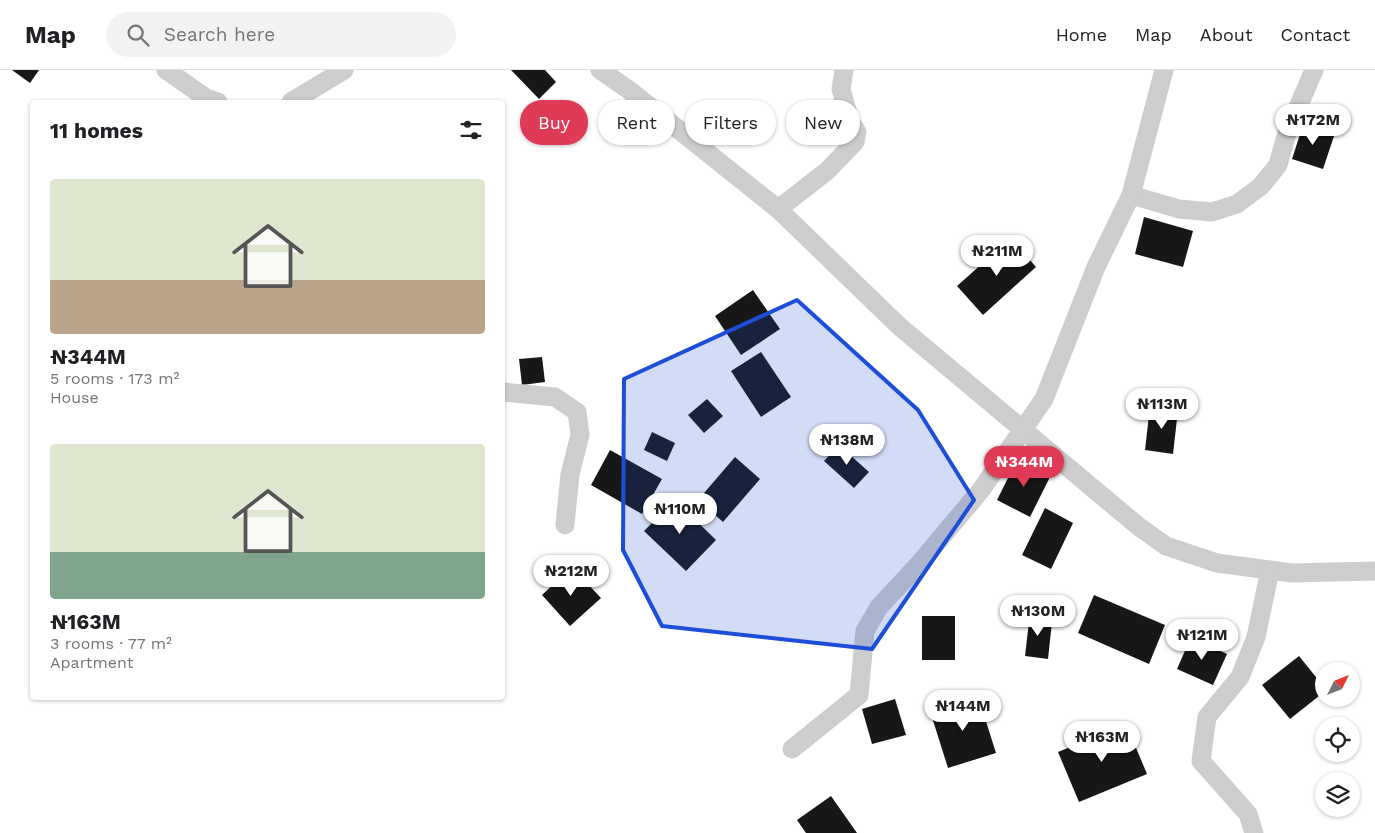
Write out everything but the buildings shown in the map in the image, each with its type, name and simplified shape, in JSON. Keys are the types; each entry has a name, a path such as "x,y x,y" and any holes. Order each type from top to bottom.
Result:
{"street":[{"path":"166,70 206,98 212,100"},
{"path":"294,100 344,70"},
{"path":"600,70 629,90 778,209 899,326 1138,526 1166,546 1217,564 1292,573 1375,571"},
{"path":"778,209 827,170 855,142 857,132 850,121 842,89 844,70"},
{"path":"792,749 859,695 865,631 879,607 919,564 981,490 1044,399 1096,267 1131,195 1164,70"},
{"path":"1131,195 1179,209 1212,212 1237,204 1261,186 1278,165 1287,133 1314,70"},
{"path":"505,392 555,397 577,412 580,435 570,474 565,525"},
{"path":"1254,833 1248,814 1201,761 1207,717 1240,677 1256,636 1270,570"}],"highlighted area":[{"path":"797,300 918,410 974,500 872,649 662,626 623,550 624,379"}]}
